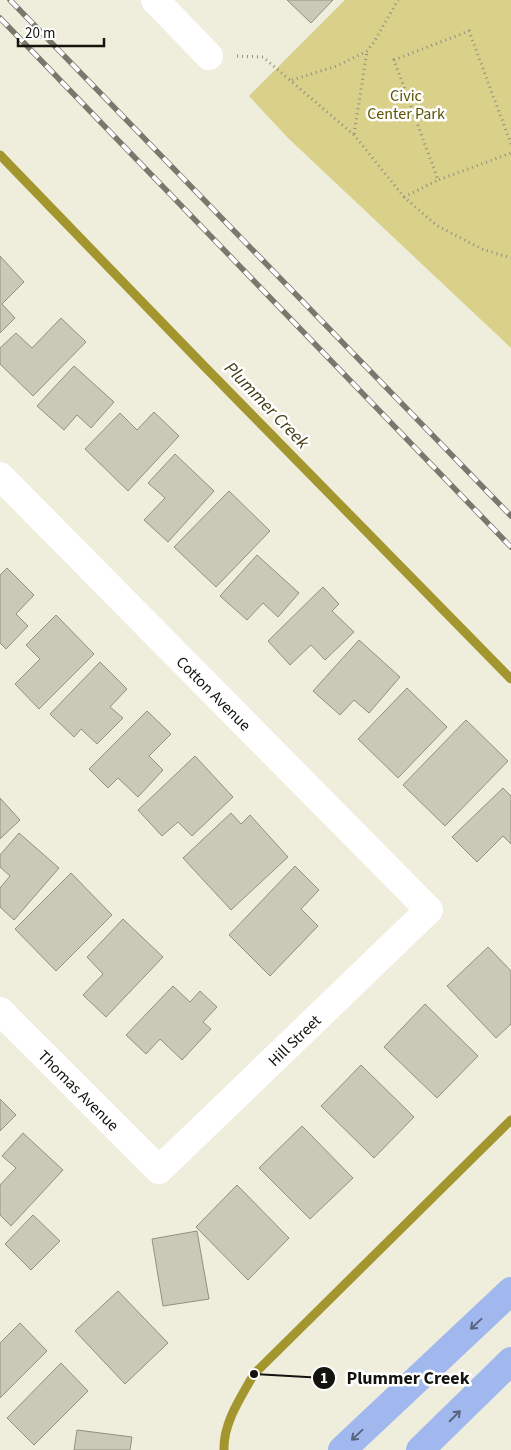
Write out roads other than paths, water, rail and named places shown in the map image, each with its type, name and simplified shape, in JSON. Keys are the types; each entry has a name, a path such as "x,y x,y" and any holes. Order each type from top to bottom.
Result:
{"main road":[{"path":"342,1450 511,1291"},
{"path":"420,1450 511,1361"}],"street":[{"path":"155,0 209,56"},
{"name":"Cotton Avenue","path":"0,476 429,910"},
{"name":"Hill Street","path":"159,1170 429,910"},
{"name":"Thomas Avenue","path":"0,1011 159,1170"}],"waterway":[{"name":"Plummer Creek","path":"0,155 511,679"},
{"name":"Plummer Creek","path":"224,1450 226,1430 254,1374 511,1120"}],"railway":[{"path":"10,0 511,516"},
{"path":"0,18 511,547"}],"place":[{"name":"Plummer Creek","path":"254,1374"}],"park label":[{"name":"Civic Center Park","path":"406,104"}]}
